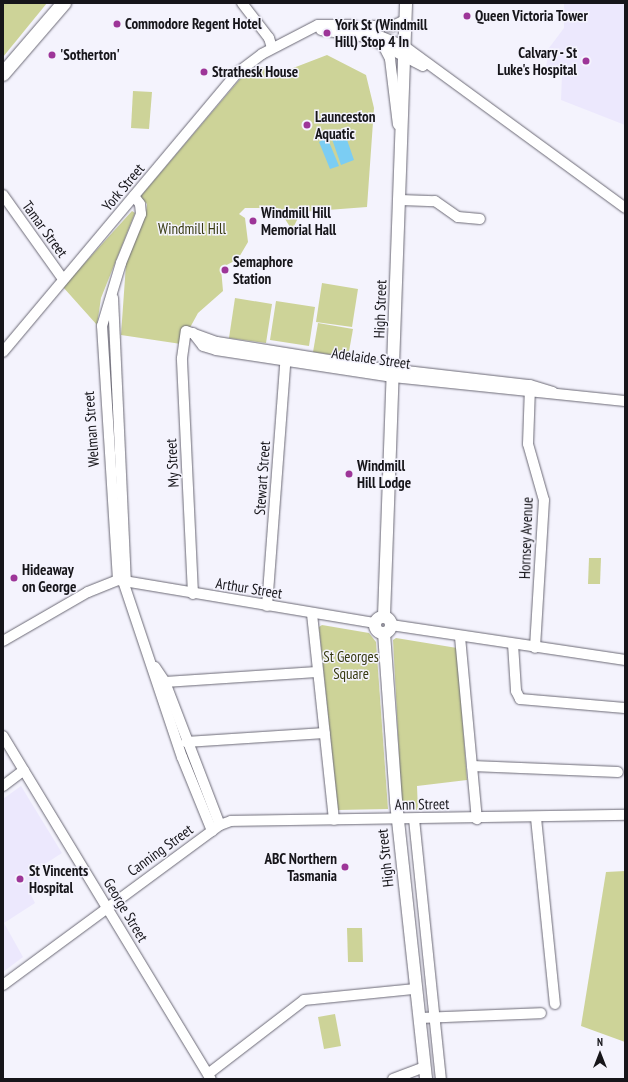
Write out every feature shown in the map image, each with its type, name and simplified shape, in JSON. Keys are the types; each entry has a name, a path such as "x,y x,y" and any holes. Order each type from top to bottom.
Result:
{"highway":[{"path":"3,74 64,3"}],"main road":[{"name":"High Street","path":"406,3 384,624 398,820 415,989 426,1079"}],"street":[{"path":"244,6 269,38 272,48"},
{"path":"352,25 388,27 405,20"},
{"name":"York Street","path":"3,352 228,83 248,63 272,48 318,25 352,25 377,32 404,51"},
{"name":"York Street","path":"272,48 323,30 361,35 404,51"},
{"path":"382,44 390,59 401,139"},
{"path":"404,51 442,76 625,208"},
{"name":"Tamar Street","path":"3,195 63,279"},
{"name":"Welman Street","path":"134,196 140,204 141,214 116,278 103,318 102,342 122,581 149,655 182,757 216,828"},
{"path":"400,200 435,201 458,217 480,219"},
{"name":"Adelaide Street","path":"189,332 204,346 216,346 380,372 429,376 625,401"},
{"name":"My Street","path":"189,332 182,358 193,594"},
{"name":"Stewart Street","path":"267,606 286,357"},
{"name":"Hornsey Avenue","path":"530,388 528,444 544,500 535,648"},
{"path":"3,641 88,592 122,581"},
{"name":"Arthur Street","path":"122,581 312,614 460,637 625,660"},
{"path":"312,614 334,820"},
{"path":"460,637 476,819"},
{"path":"513,644 516,691 520,699 625,708"},
{"name":"Welman Street","path":"149,655 165,682 216,828"},
{"path":"165,682 317,672"},
{"path":"186,742 325,733"},
{"name":"George Street","path":"3,736 210,1077"},
{"path":"472,766 618,772"},
{"path":"3,786 24,770"},
{"name":"Ann Street","path":"216,828 236,820 476,819 625,815"},
{"path":"536,818 555,1004"},
{"path":"414,819 441,1079"},
{"name":"Canning Street","path":"3,985 216,828"},
{"path":"210,1077 304,1000 415,989"},
{"path":"419,1018 541,1013"},
{"path":"393,1079 425,1067"}],"shaded area":[{"name":"Calvary - St Luke's Hospital","path":"564,3 625,3 625,125 561,100 562,75 545,74 549,48 564,28"},
{"name":"St Vincents Hospital","path":"21,786 62,853 34,871 42,886 30,893 35,903 4,923 23,957 3,972 3,799"}],"green space":[{"path":"3,3 47,3 3,57"},
{"name":"Windmill Hill","path":"327,55 366,75 374,108 367,207 301,212 292,230 278,208 245,208 239,214 245,218 248,242 238,259 221,268 223,291 198,313 181,344 121,335 126,264 146,212 147,204 140,197 246,72 262,67 275,75"},
{"path":"133,91 152,92 149,129 131,128"},
{"path":"132,211 135,213 101,298 97,325 63,287"},
{"path":"322,283 358,289 352,327 316,322"},
{"path":"235,298 272,304 266,343 229,338"},
{"path":"276,301 315,307 309,346 270,340"},
{"path":"318,323 353,329 348,357 313,352"},
{"path":"589,558 601,558 600,584 588,584"},
{"name":"St Georges Square","path":"322,625 369,633 376,642 388,809 338,810 319,627"},
{"name":"St Georges Square","path":"396,638 457,648 467,780 417,786 418,810 402,809 393,640"},
{"path":"625,871 625,1042 581,1026 606,872"},
{"path":"347,928 362,928 363,962 348,962"},
{"path":"335,1014 341,1046 324,1049 318,1017"}],"water":[{"path":"345,134 354,160 341,165 332,139"},
{"path":"327,137 339,166 330,169 319,142"}],"place":[{"name":"Queen Victoria Tower","path":"467,16"},
{"name":"Commodore Regent Hotel","path":"117,24"},
{"name":"York St (Windmill Hill) Stop 4 In","path":"327,33"},
{"name":"'Sotherton'","path":"52,55"},
{"name":"Calvary - St Luke's Hospital","path":"586,61"},
{"name":"Strathesk House","path":"204,72"},
{"name":"Launceston Aquatic","path":"307,125"},
{"name":"Windmill Hill Memorial Hall","path":"253,221"},
{"name":"Semaphore Station","path":"225,270"},
{"name":"Windmill Hill Lodge","path":"349,474"},
{"name":"Hideaway on George","path":"14,578"},
{"name":"ABC Northern Tasmania","path":"345,867"},
{"name":"St Vincents Hospital","path":"20,879"}]}
